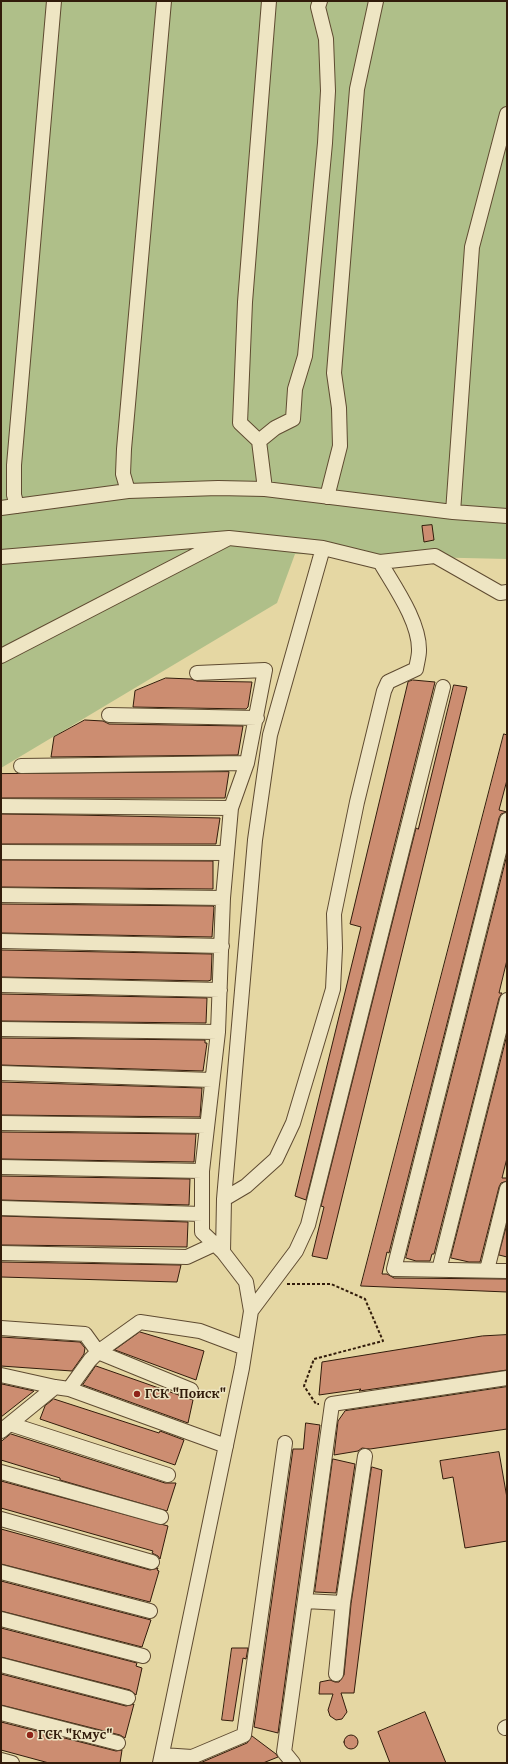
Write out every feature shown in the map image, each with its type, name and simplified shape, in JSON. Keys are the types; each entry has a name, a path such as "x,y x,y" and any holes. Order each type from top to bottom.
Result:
{"street":[{"path":"17,506 14,495 14,465 54,1"},
{"path":"128,491 123,474 124,449 164,1"},
{"path":"265,489 259,441 240,423 245,302 269,1"},
{"path":"259,441 275,428 293,419 295,389 305,356 325,142 328,91 326,40 318,7 320,1"},
{"path":"327,497 340,446 339,408 334,373 357,89 376,1"},
{"path":"453,512 472,247 507,114"},
{"path":"1,508 128,491 218,488 265,489 453,512 507,516"},
{"path":"1,656 229,538"},
{"path":"1,557 229,538 323,548 380,562 435,556 500,593 507,592"},
{"path":"219,1248 256,840 270,735 323,548"},
{"path":"224,1199 246,1186 276,1159 293,1123 333,989 335,948 334,914 357,802 384,691 388,682 416,669 419,651 416,629 380,562"},
{"path":"197,673 265,670 257,718 247,763 231,808 224,898 218,1032 202,1171 202,1232 219,1248 246,1282 250,1311 245,1348 226,1446 161,1759 192,1757 244,1735 285,1443"},
{"path":"250,1311 296,1251 308,1225 443,687"},
{"path":"109,715 257,718"},
{"path":"21,766 247,763"},
{"path":"1,806 231,808"},
{"path":"507,820 394,1269 507,1271"},
{"path":"1,852 227,853"},
{"path":"1,895 224,898"},
{"path":"1,941 222,946"},
{"path":"1,985 220,990"},
{"path":"440,1270 507,1000"},
{"path":"1,1029 218,1032"},
{"path":"1,1073 212,1080"},
{"path":"1,1122 207,1126"},
{"path":"1,1166 202,1171"},
{"path":"487,1270 507,1189"},
{"path":"1,1208 202,1214"},
{"path":"1,1253 187,1257 219,1248"},
{"path":"69,1389 90,1360 98,1352 140,1322 200,1331 245,1348"},
{"path":"1,1328 85,1334 98,1352 191,1390"},
{"path":"1,1375 69,1389 226,1446"},
{"path":"292,1763 284,1752 332,1404 507,1378"},
{"path":"5,1428 54,1387"},
{"path":"5,1428 168,1475"},
{"path":"336,1674 343,1603 365,1456"},
{"path":"1,1472 161,1517"},
{"path":"1,1519 152,1562"},
{"path":"1,1572 150,1611"},
{"path":"305,1601 343,1603"},
{"path":"1,1619 143,1656"},
{"path":"1,1665 128,1698"},
{"path":"1,1713 118,1744"},
{"path":"1,1760 12,1763"}],"path":[{"path":"271,1284 331,1284 365,1299 383,1342 314,1359 304,1386 316,1404 332,1404"}],"green space":[{"path":"1,1 507,1 507,559 295,554 277,603 1,768"}],"building":[{"path":"432,525 434,540 424,542 422,526"},
{"path":"166,678 191,679 197,681 252,682 248,707 246,709 133,707 135,691"},
{"path":"413,680 435,682 306,1200 295,1196 361,927 350,924 408,682"},
{"path":"454,685 467,687 327,1259 312,1256 324,1207 321,1206 416,828 418,829"},
{"path":"85,720 103,721 109,724 243,726 238,755 51,757 54,737"},
{"path":"504,734 507,735 507,780 499,810 507,812 501,814 499,818 389,1253 387,1252 382,1274 387,1274 394,1278 507,1279 507,1292 361,1286"},
{"path":"229,772 225,798 1,798 1,774"},
{"path":"1,814 220,818 216,844 1,844"},
{"path":"507,855 507,960 499,993 502,993 499,998 434,1254 432,1254 430,1261 416,1261 406,1258"},
{"path":"1,860 213,861 213,889 1,887"},
{"path":"1,904 213,906 212,937 1,933"},
{"path":"1,950 212,954 211,980 1,977"},
{"path":"1,994 207,998 206,1023 1,1021"},
{"path":"507,1035 507,1158 502,1178 507,1178 507,1181 501,1183 499,1187 480,1262 469,1262 451,1258"},
{"path":"1,1038 205,1040 205,1043 207,1043 203,1071 1,1065"},
{"path":"1,1082 202,1088 200,1117 1,1115"},
{"path":"1,1132 196,1134 194,1162 1,1159"},
{"path":"1,1176 190,1179 189,1205 1,1200"},
{"path":"1,1216 188,1222 187,1247 1,1245"},
{"path":"507,1224 507,1257 499,1255"},
{"path":"1,1262 181,1265 177,1282 1,1277"},
{"path":"140,1332 204,1351 196,1380 115,1350"},
{"path":"507,1335 507,1370 359,1391 361,1389 319,1395 322,1362 482,1336"},
{"path":"1,1337 80,1342 85,1348 84,1354 72,1371 1,1366"},
{"name":"ГСК \"Поиск\"","path":"96,1366 193,1400 188,1423 83,1385"},
{"path":"1,1385 34,1391 1,1417"},
{"path":"507,1387 507,1429 370,1449 362,1448 358,1451 334,1455 338,1421 345,1411"},
{"path":"54,1399 159,1433 160,1431 184,1440 175,1465 40,1419 45,1406"},
{"path":"306,1423 320,1425 278,1733 254,1727 293,1449 303,1449"},
{"path":"11,1434 165,1483 176,1483 167,1511 60,1480 60,1478 1,1460 1,1442"},
{"path":"499,1452 507,1498 507,1541 465,1548 453,1477 443,1479 440,1461"},
{"path":"333,1459 355,1464 336,1593 315,1592"},
{"path":"372,1467 382,1470 354,1693 341,1693 347,1712 342,1719 336,1720 330,1716 328,1710 333,1694 319,1694 320,1682 330,1680 339,1682 344,1675 351,1604"},
{"path":"1,1481 168,1526 160,1559 152,1553 153,1551 1,1508"},
{"path":"1,1529 150,1570 158,1568 157,1570 159,1571 150,1602 1,1564"},
{"path":"1,1581 151,1620 142,1647 1,1611"},
{"path":"1,1628 137,1663 136,1666 142,1668 136,1695 130,1690 1,1657"},
{"path":"232,1648 248,1648 246,1659 243,1658 233,1721 222,1720"},
{"path":"1,1674 126,1706 134,1704 125,1738 120,1735 1,1705"},
{"path":"425,1712 446,1763 390,1763 378,1732"},
{"name":"ГСК \"Кмус\"","path":"1,1722 116,1751 122,1750 120,1763 49,1763 1,1750"},
{"path":"351,1735 356,1737 358,1742 356,1747 351,1749 346,1747 344,1742 346,1737"},
{"path":"252,1736 278,1757 263,1763 200,1763 247,1743"}],"place":[{"name":"ГСК \"Поиск\"","path":"137,1394"},
{"name":"ГСК \"Кмус\"","path":"30,1735"}]}
